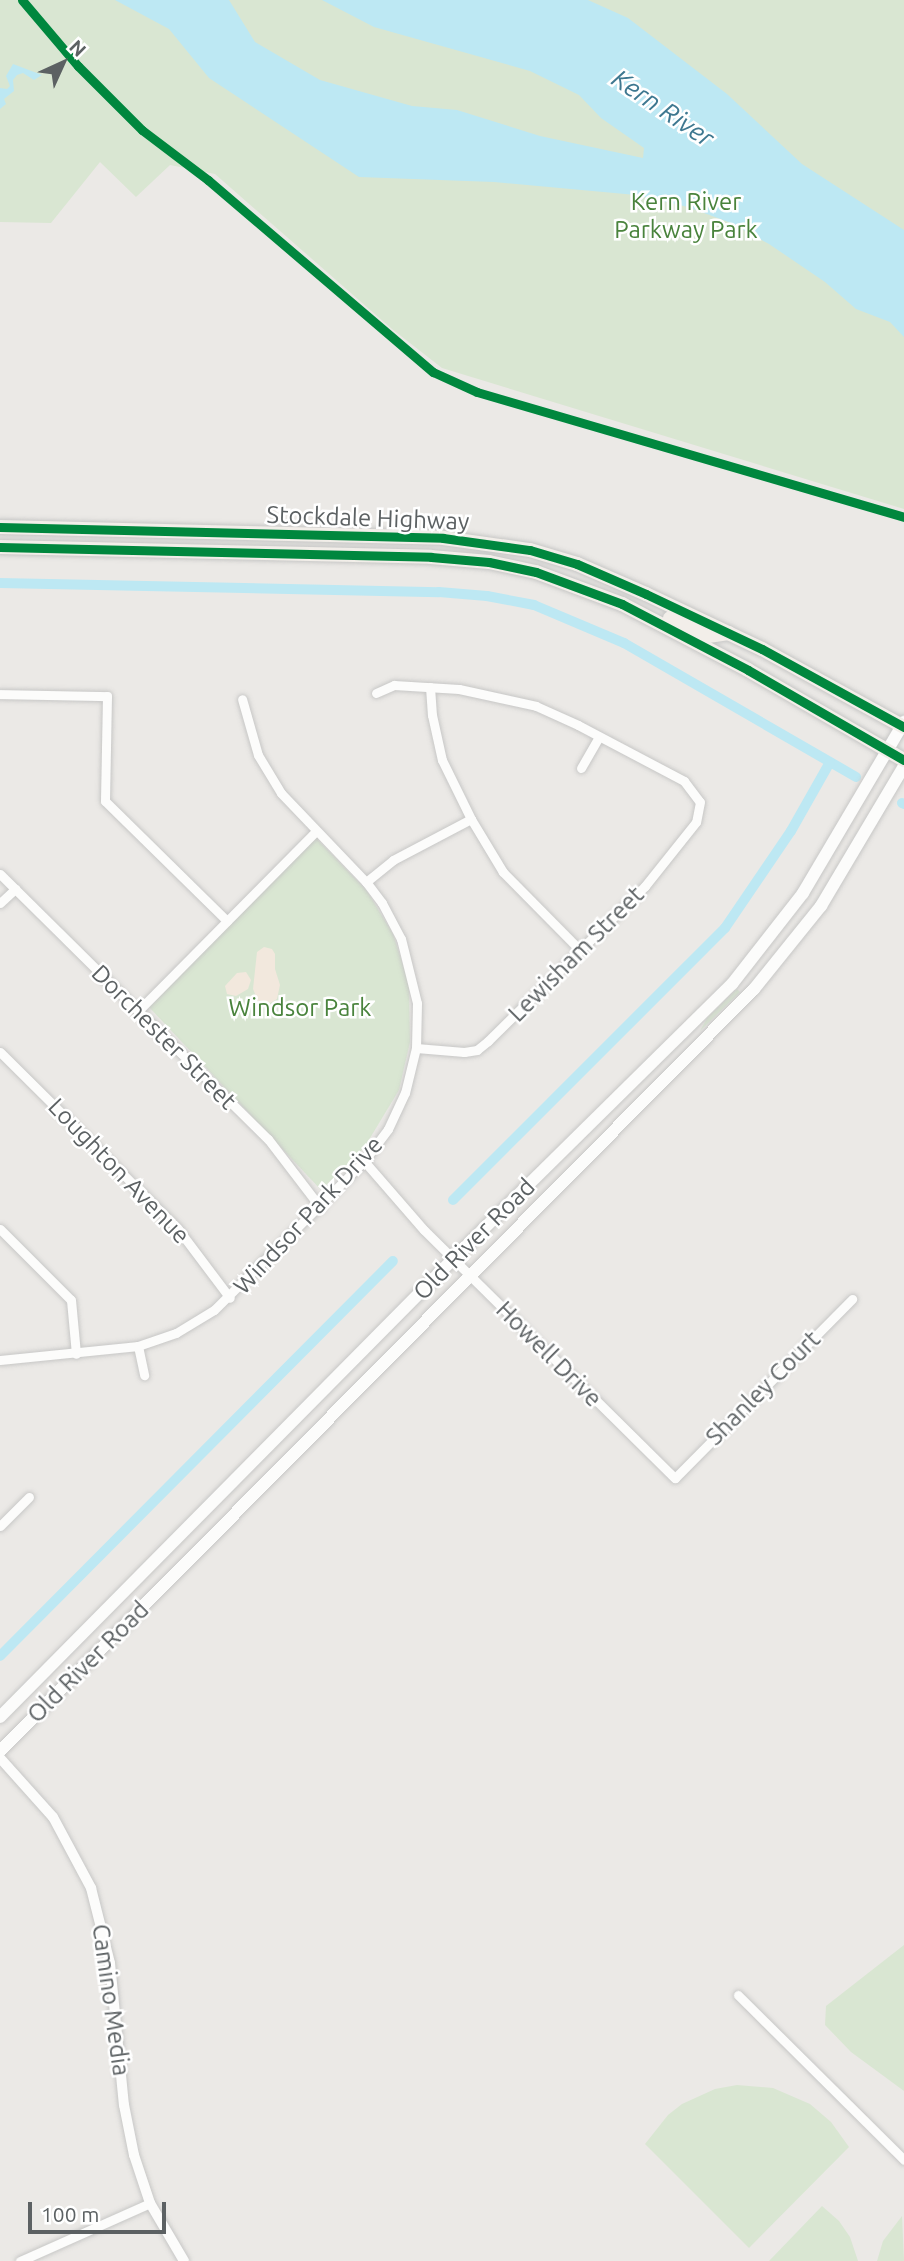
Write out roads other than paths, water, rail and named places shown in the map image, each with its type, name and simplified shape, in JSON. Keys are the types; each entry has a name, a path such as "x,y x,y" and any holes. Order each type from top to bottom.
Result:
{"main road":[{"name":"Stockdale Highway","path":"0,527 425,537 503,544 592,569 729,633 903,725"},
{"path":"67,549 86,540 164,540 171,532"},
{"name":"Stockdale Highway","path":"0,547 471,560 536,572 622,604 748,670 904,760"},
{"path":"622,604 643,605 708,636 729,633"},
{"name":"Old River Road","path":"0,1717 453,1259 733,984 781,925 903,725"},
{"name":"Old River Road","path":"0,1751 746,998 797,938 842,873 904,766"},
{"path":"650,1094 649,1078 685,1042 692,1024"}],"street":[{"path":"376,693 394,685 430,687 509,698 558,715 599,737 581,768"},
{"path":"430,687 432,715 442,760 471,819 510,880 579,949"},
{"path":"0,694 107,696 105,801 227,921"},
{"name":"Windsor Park Drive","path":"0,1360 138,1346 195,1323 230,1298 364,1161 398,1110 416,1048 417,1003 409,960 394,922 366,882 295,810 268,775 250,734 242,699"},
{"name":"Lewisham Street","path":"416,1048 464,1052 477,1050 666,861 696,822 700,802 684,781 599,737"},
{"path":"366,882 393,860 471,819"},
{"path":"138,1011 316,831"},
{"name":"Dorchester Street","path":"0,874 268,1139 320,1207"},
{"path":"0,903 15,889"},
{"name":"Loughton Avenue","path":"0,1052 178,1229 230,1298"},
{"name":"Howell Drive","path":"364,1161 424,1230 674,1478"},
{"path":"0,1229 71,1300 76,1354"},
{"name":"Shanley Court","path":"674,1478 852,1299"},
{"path":"138,1346 145,1375"},
{"path":"0,1525 29,1497"},
{"name":"Camino Media","path":"0,1758 53,1816 82,1865 100,1913 110,1963 128,2127 150,2203 184,2261"},
{"path":"738,1995 904,2160"},
{"path":"19,2261 150,2203"}],"water":[{"name":"Kern River","path":"115,0 229,0 255,42 320,80 412,106 457,110 540,136 643,158 644,148 601,118 579,95 530,71 374,27 322,0 588,0 628,18 727,94 802,164 904,230 904,337 890,322 856,309 825,282 769,244 731,223 688,207 636,195 494,182 359,177 209,78 169,29"},
{"path":"13,64 42,75 34,80 23,73 17,75 13,80 14,91 4,99 6,104 0,109 0,88 7,89 10,86 6,76"}],"waterway":[{"path":"0,583 439,592 487,596 534,605 624,643 856,777"},
{"path":"453,1200 725,928 791,831 830,762"},
{"path":"0,1656 393,1261"}],"park label":[{"name":"Kern River Parkway Park","path":"686,216"},
{"name":"Windsor Park","path":"300,1008"}]}
